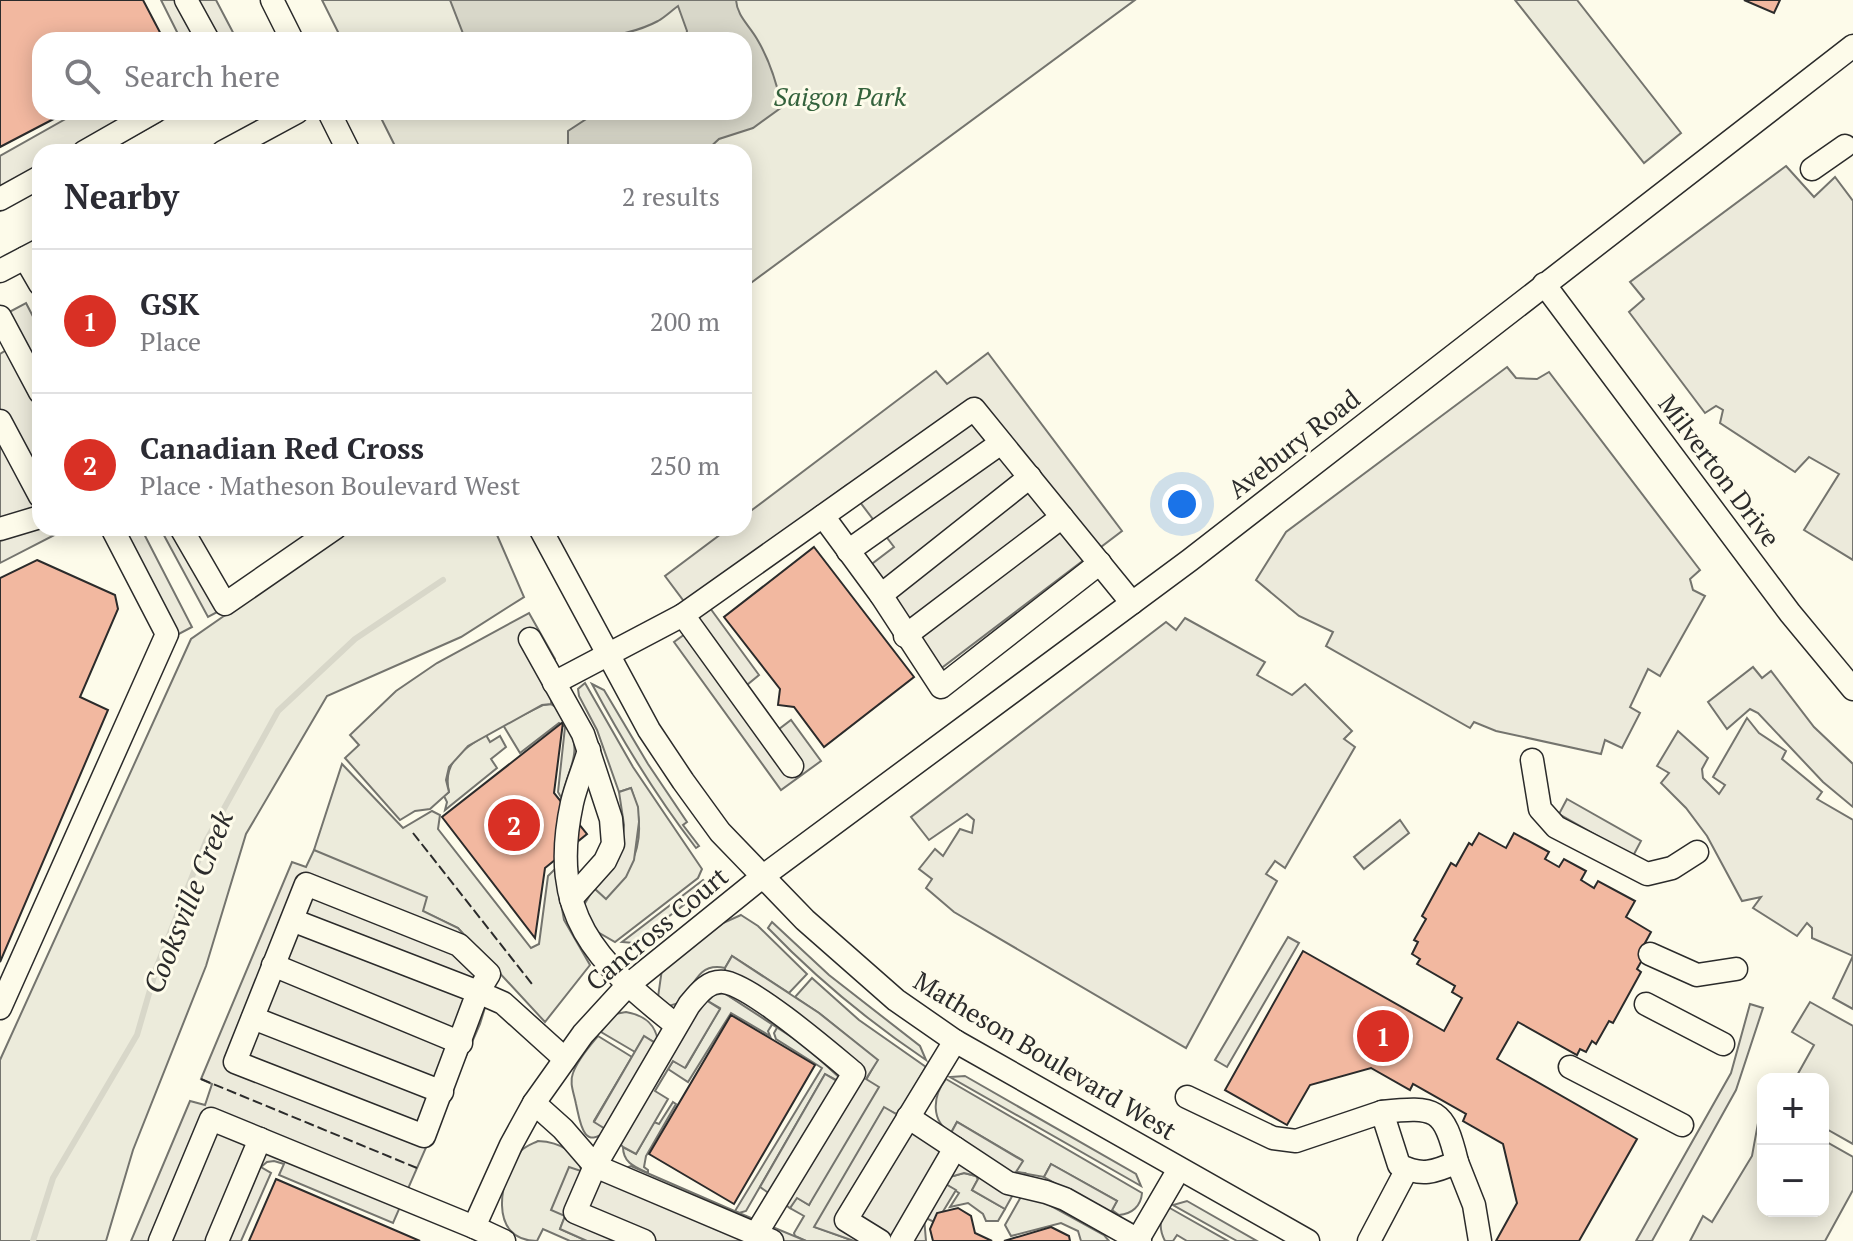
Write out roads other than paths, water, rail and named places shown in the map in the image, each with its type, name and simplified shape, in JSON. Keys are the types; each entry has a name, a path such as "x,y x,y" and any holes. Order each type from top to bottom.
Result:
{"street":[{"path":"186,0 204,32"},
{"path":"272,0 288,32"},
{"name":"Avebury Road","path":"762,877 1132,603 1853,46"},
{"path":"98,144 140,120"},
{"path":"238,144 282,120"},
{"path":"333,120 345,144"},
{"path":"1812,169 1845,146"},
{"path":"0,199 32,181"},
{"path":"0,271 32,255"},
{"name":"Milverton Drive","path":"1544,284 1790,613 1853,689"},
{"path":"3,327 32,378"},
{"path":"554,683 683,615 974,409 1132,603"},
{"path":"0,421 32,481"},
{"path":"848,551 1001,443"},
{"path":"881,595 1030,477"},
{"path":"823,516 881,595 941,687 1100,563"},
{"path":"905,636 1062,517"},
{"path":"0,529 32,519"},
{"path":"0,1008 167,634 116,536"},
{"path":"186,536 225,604 323,536"},
{"name":"Matheson Boulevard West","path":"544,536 649,730 683,781 720,832 849,961 896,1000 955,1041 1308,1241"},
{"path":"683,615 792,766"},
{"path":"530,639 575,715 611,819 613,844 605,861 571,899"},
{"path":"589,750 572,802 566,862 578,923 627,986 676,1025"},
{"path":"1532,760 1540,809 1556,827 1647,874 1672,868 1697,852"},
{"name":"Cancross Court","path":"474,1227 511,1145 534,1103 606,1006 762,877"},
{"path":"306,884 459,945 489,974 478,992 424,1136 235,1062 292,920 306,884"},
{"path":"292,920 503,1003 565,1059"},
{"path":"1650,954 1697,975 1736,969"},
{"path":"273,965 461,1043"},
{"path":"534,1103 563,1129 595,1166 764,1238 854,1073 783,1016 735,986 721,981 704,987 676,1025 595,1166 575,1212 644,1241"},
{"path":"1646,1004 1723,1044"},
{"path":"253,1018 442,1092"},
{"path":"880,1241 846,1220 955,1041"},
{"path":"1570,1067 1682,1125"},
{"path":"1187,1097 1273,1138 1296,1141 1382,1112 1417,1108 1438,1115 1450,1132 1457,1162 1474,1205 1480,1241"},
{"path":"1382,1112 1399,1165 1415,1173 1436,1172 1457,1162"},
{"path":"908,1117 1008,1183 1065,1199 1138,1241 1179,1169"},
{"path":"160,1241 211,1119 504,1241"},
{"path":"217,1241 260,1139"},
{"path":"901,1241 955,1148"},
{"path":"1369,1241 1407,1169"}],"waterway":[{"name":"Cooksville Creek","path":"33,1241 53,1178 137,1035 157,966 206,841 278,711 355,639 443,580"}],"place":[{"name":"Canadian Red Cross","path":"514,825"},
{"name":"GSK","path":"1383,1036"}],"park label":[{"name":"Saigon Park","path":"840,97"}]}
